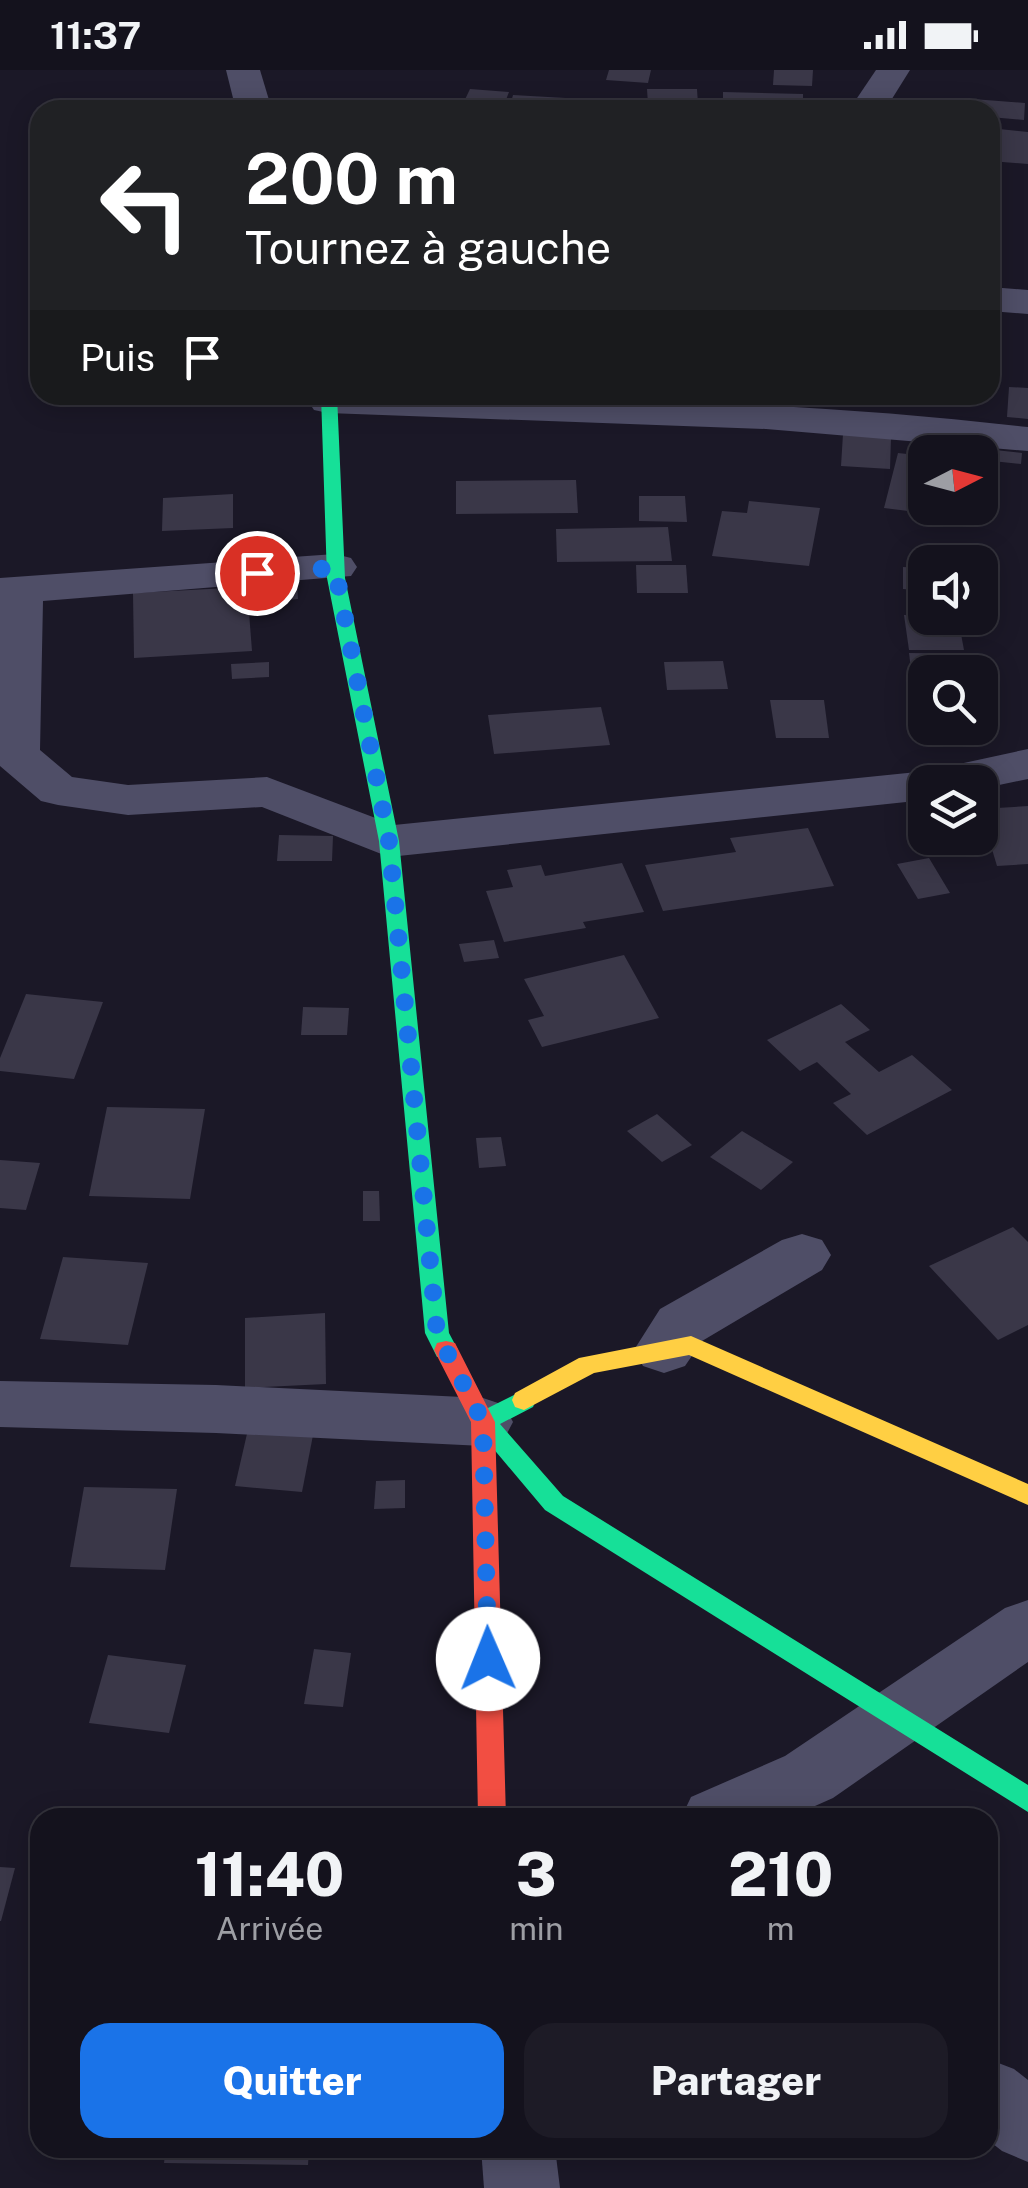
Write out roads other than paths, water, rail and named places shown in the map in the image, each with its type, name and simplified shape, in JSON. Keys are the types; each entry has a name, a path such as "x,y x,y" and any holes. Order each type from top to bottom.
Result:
{"street":[{"path":"243,70 251,100"},
{"path":"874,100 893,70"},
{"path":"1000,299 1028,302"},
{"path":"328,405 335,568 389,841 437,1333 483,1422 554,1504 1028,1800"},
{"path":"481,405 926,428 1028,439"},
{"path":"335,568 11,590 16,755 58,790 128,800 266,792 389,841 908,787"},
{"path":"998,770 1028,764"},
{"path":"664,1350 682,1325 802,1255"},
{"path":"0,1404 216,1409 483,1422 588,1364 691,1344 1028,1495"},
{"path":"483,1422 492,1808"},
{"path":"738,1808 809,1777 1028,1627"},
{"path":"998,2102 1028,2126"},
{"path":"519,2158 522,2188"}]}
